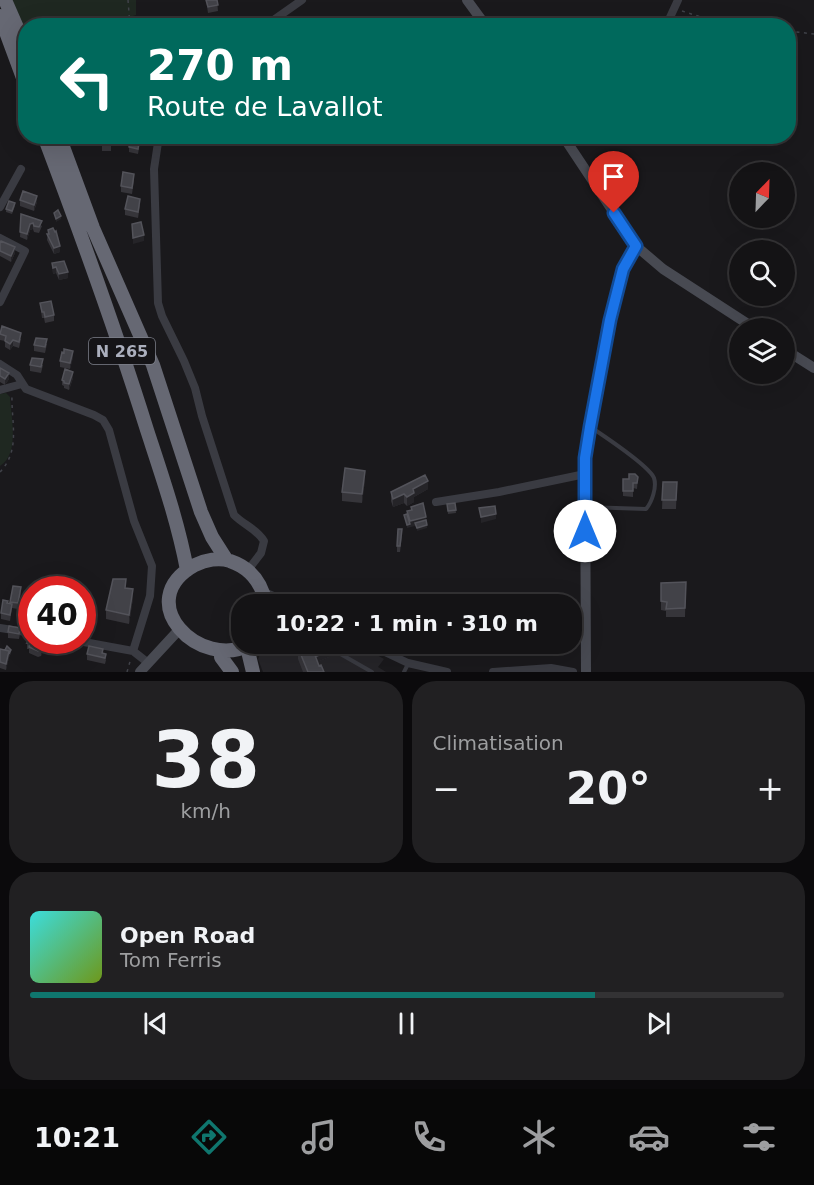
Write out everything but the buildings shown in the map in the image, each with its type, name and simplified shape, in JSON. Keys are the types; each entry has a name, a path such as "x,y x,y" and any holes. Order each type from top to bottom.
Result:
{"highway":[{"path":"5,0 18,30"},
{"path":"0,16 18,64"},
{"name":"N 265","path":"47,144 105,302 142,412 180,537 187,570"},
{"name":"N 265","path":"62,144 93,228 153,365 201,512 226,560"},
{"path":"234,654 220,657 207,656 184,644 170,620 171,593 177,580 197,564 210,560 226,560 248,570 257,580 263,594"},
{"path":"250,654 253,672"},
{"path":"220,657 232,672"}],"street":[{"path":"276,18 302,0"},
{"path":"467,0 480,18"},
{"path":"670,18 676,4"},
{"path":"158,144 153,168 159,303 162,316 195,388 234,515 243,524 258,531 264,541 261,553 248,570"},
{"path":"568,144 636,246 663,269 739,318"},
{"path":"0,207 21,169"},
{"path":"0,238 25,251 0,302"},
{"path":"586,672 585,458 610,320 623,269 636,246"},
{"path":"795,356 814,368"},
{"path":"0,364 17,375 18,384"},
{"path":"0,390 18,384"},
{"path":"18,384 35,393 94,415 103,420 109,430 134,520 152,566 150,596 133,651"},
{"path":"436,502 499,492 585,474"},
{"path":"0,628 18,631"},
{"path":"140,672 176,633"},
{"path":"96,644 133,651 147,662"},
{"path":"389,654 408,663 447,672"},
{"path":"493,672 551,668 573,672"}],"lane":[{"path":"585,507 646,509 655,483 653,476 643,466 590,427"},
{"path":"340,654 372,672"},
{"path":"404,672 408,663"}],"path":[{"path":"128,0 129,18"},
{"path":"676,4 704,18"},
{"path":"796,33 814,34"},
{"path":"0,472 12,455 14,444 12,401 18,384"},
{"path":"127,672 133,651"}],"shaded area":[{"path":"13,0 136,0 136,15 127,18 18,18 18,30 10,10"},
{"path":"6,393 10,397 13,434 10,453 0,466 0,394"},
{"path":"260,654 375,654 384,659 378,667 386,672 263,672 258,659"}],"route":[{"path":"585,531 585,458 590,427 610,320 623,269 636,246 614,213"}]}
